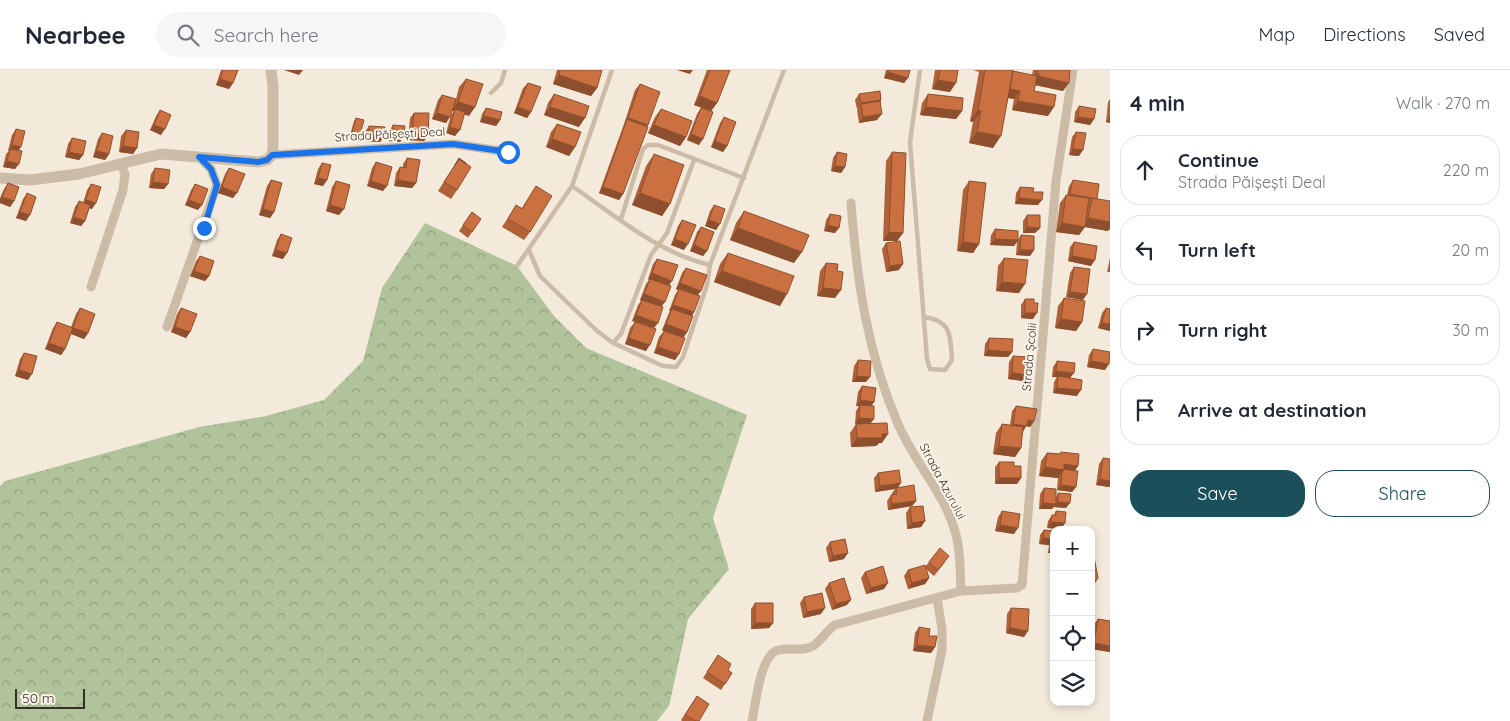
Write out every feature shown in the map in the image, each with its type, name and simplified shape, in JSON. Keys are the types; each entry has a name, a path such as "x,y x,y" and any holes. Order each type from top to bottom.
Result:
{"street":[{"path":"270,70 273,86 272,155"},
{"name":"Strada Școlii","path":"961,591 1017,588 1022,585 1024,580 1056,181 1073,70"},
{"name":"Strada Păișești Deal","path":"0,178 30,180 99,171 146,156 161,154 258,162 267,160 272,155 453,144 508,152"},
{"path":"167,328 217,185 211,169 199,157"},
{"path":"91,287 124,190 125,174 121,165"},
{"name":"Strada Azurului","path":"851,203 856,259 867,332 898,425 952,522 959,548 961,591"},
{"path":"752,721 765,660 772,651 806,649 815,645 824,632 835,624 961,591"},
{"path":"927,721 942,650 942,629 936,598"}],"lane":[{"path":"492,93 501,83 505,70"},
{"path":"516,266 572,186 612,70"},
{"path":"529,250 540,276 596,330 613,343 662,366 676,367 684,356 707,285 710,265 784,70"},
{"path":"920,70 910,142 927,359 930,368 944,370 952,360 946,326 942,321 924,317"},
{"path":"620,219 643,149 648,145 658,144 694,160 744,178"},
{"path":"613,343 621,334 651,255 667,233 694,160"},
{"path":"572,186 658,245 690,260 710,265"}],"green space":[{"path":"425,223 517,266 554,316 586,348 747,415 713,518 729,569 688,619 669,706 657,721 0,721 0,486 5,481 199,427 266,416 324,400 363,361 382,288"}],"building":[{"path":"223,70 238,70 233,83 220,79"},
{"path":"560,70 602,70 597,88 559,75"},
{"path":"710,70 730,70 717,103 700,96"},
{"path":"889,70 910,70 908,78 888,72"},
{"path":"940,70 958,70 956,83 938,80"},
{"path":"985,70 1013,70 1001,136 977,132 981,111 978,110"},
{"path":"1037,70 1070,70 1069,83 1037,76 1040,74 1037,74"},
{"path":"1013,71 1037,76 1034,91 1056,95 1054,107 1018,101 1020,91 1010,89"},
{"path":"466,79 483,84 475,107 458,102"},
{"path":"528,83 541,87 531,112 518,107"},
{"path":"640,84 660,92 648,125 628,118"},
{"path":"880,91 881,100 861,103 859,94"},
{"path":"554,94 589,106 585,118 550,107"},
{"path":"928,94 963,98 962,111 926,107"},
{"path":"442,95 456,99 450,117 437,113"},
{"path":"880,101 882,114 863,117 861,104"},
{"path":"1079,106 1096,109 1094,119 1078,117"},
{"path":"486,108 502,112 500,120 484,116"},
{"path":"701,108 713,112 703,139 691,134"},
{"path":"455,109 465,112 460,130 450,127"},
{"path":"661,109 692,121 686,137 654,125"},
{"path":"160,110 171,115 165,129 154,125"},
{"path":"414,113 429,113 428,135 412,134"},
{"path":"724,117 736,122 727,146 715,141"},
{"path":"356,118 364,120 361,131 365,132 363,139 351,136"},
{"path":"627,119 648,127 623,194 603,187"},
{"path":"557,124 581,132 575,147 552,139"},
{"path":"393,125 405,126 404,136 392,135"},
{"path":"369,126 385,127 384,136 369,135"},
{"path":"16,129 25,131 21,147 12,145"},
{"path":"126,130 139,132 137,148 123,146"},
{"path":"1076,132 1086,133 1083,150 1073,149"},
{"path":"102,133 113,136 109,154 97,151"},
{"path":"72,138 86,141 83,155 69,152"},
{"path":"10,149 22,151 19,164 7,161"},
{"path":"837,152 847,154 845,167 835,166"},
{"path":"892,152 906,153 903,233 889,232"},
{"path":"654,154 684,165 670,204 640,193"},
{"path":"407,158 420,160 416,183 398,180 400,167 406,168"},
{"path":"459,159 471,167 457,190 444,182"},
{"path":"376,162 392,167 387,186 371,181"},
{"path":"322,163 331,165 327,180 318,178"},
{"path":"155,168 170,170 168,184 153,182"},
{"path":"229,168 245,174 237,193 222,187"},
{"path":"271,180 282,183 274,212 263,209"},
{"path":"1073,180 1099,184 1097,199 1070,194"},
{"path":"336,181 350,185 344,209 330,205"},
{"path":"969,181 986,183 979,244 963,242"},
{"path":"8,183 19,187 14,201 2,197"},
{"path":"91,184 101,187 96,203 86,200"},
{"path":"195,184 208,189 202,205 189,200"},
{"path":"536,186 552,196 530,232 508,219 516,205 522,209"},
{"path":"1020,187 1034,188 1033,192 1043,192 1042,200 1019,198"},
{"path":"27,193 36,197 30,215 20,212"},
{"path":"1066,195 1089,198 1085,227 1062,223"},
{"path":"1092,198 1110,201 1110,222 1088,218"},
{"path":"79,201 90,205 85,221 74,217"},
{"path":"714,205 725,209 720,224 709,220"},
{"path":"744,211 809,235 802,252 738,228"},
{"path":"472,212 481,219 472,232 463,225"},
{"path":"830,214 841,216 839,228 828,225"},
{"path":"1027,215 1040,215 1040,228 1027,227"},
{"path":"682,220 696,225 688,244 675,239"},
{"path":"701,227 714,232 707,251 694,245"},
{"path":"995,229 1018,231 1018,240 995,239"},
{"path":"281,234 292,238 287,253 276,250"},
{"path":"1021,235 1034,236 1034,250 1020,250"},
{"path":"900,241 903,264 890,266 886,243"},
{"path":"1074,242 1097,246 1095,260 1072,256"},
{"path":"728,253 794,276 787,294 722,271"},
{"path":"200,256 214,261 209,276 194,271"},
{"path":"1004,258 1028,260 1025,284 1002,282"},
{"path":"657,259 678,265 672,281 652,273"},
{"path":"826,263 838,264 837,271 843,272 841,290 823,288"},
{"path":"1074,267 1090,269 1087,294 1070,292"},
{"path":"686,268 707,275 701,291 680,283"},
{"path":"650,279 671,286 665,302 644,294"},
{"path":"679,289 700,296 694,312 673,305"},
{"path":"1064,298 1085,301 1082,322 1061,319"},
{"path":"1025,299 1034,299 1034,303 1038,303 1037,313 1025,313"},
{"path":"642,300 663,307 658,323 636,315"},
{"path":"80,308 95,314 88,333 73,328"},
{"path":"181,308 197,314 190,332 175,327"},
{"path":"1106,308 1110,309 1110,324 1102,323"},
{"path":"672,309 693,316 687,332 666,324"},
{"path":"57,322 73,328 65,349 49,343"},
{"path":"635,322 656,329 650,345 629,338"},
{"path":"664,331 685,338 679,354 658,347"},
{"path":"989,338 1013,339 1012,352 988,350"},
{"path":"1093,349 1110,352 1109,364 1091,361"},
{"path":"24,353 37,356 32,374 19,370"},
{"path":"1013,356 1028,357 1027,375 1012,373"},
{"path":"858,360 871,361 870,377 857,376"},
{"path":"1057,361 1075,363 1074,373 1056,371"},
{"path":"1058,376 1082,380 1081,390 1057,388"},
{"path":"862,386 876,388 874,402 860,400"},
{"path":"860,405 874,406 874,419 859,418"},
{"path":"1016,406 1037,409 1034,421 1028,420 1027,426 1013,424"},
{"path":"887,423 888,434 882,434 882,438 857,438 856,424"},
{"path":"1002,424 1023,427 1021,448 999,446"},
{"path":"1061,452 1079,454 1078,466 1064,464 1064,470 1045,467 1047,453 1060,454"},
{"path":"1103,458 1110,459 1110,481 1100,479"},
{"path":"999,462 1014,462 1014,466 1021,466 1021,478 999,478"},
{"path":"1063,469 1078,471 1076,487 1061,485"},
{"path":"899,470 901,483 880,486 878,473"},
{"path":"914,485 916,501 892,504 891,495 897,494 896,488"},
{"path":"1044,488 1056,489 1056,504 1043,503"},
{"path":"1058,493 1071,494 1070,503 1058,502"},
{"path":"923,506 925,521 912,523 910,507"},
{"path":"1002,511 1020,514 1018,528 1000,525"},
{"path":"1056,511 1066,512 1065,523 1051,522 1052,515 1056,515"},
{"path":"1044,530 1050,531 1050,539 1043,538"},
{"path":"845,539 848,553 833,556 830,542"},
{"path":"940,548 949,556 938,570 929,562"},
{"path":"1095,562 1098,578 1095,582"},
{"path":"925,565 929,578 912,583 908,570"},
{"path":"883,566 888,583 871,588 865,572"},
{"path":"844,578 851,600 836,604 829,583"},
{"path":"822,593 825,608 807,612 804,597"},
{"path":"755,603 773,603 773,623 755,623"},
{"path":"1011,608 1029,609 1028,631 1010,628"},
{"path":"1098,619 1110,621 1110,646 1095,643"},
{"path":"919,627 930,629 929,636 937,636 935,647 917,645"},
{"path":"718,655 731,664 728,670 732,673 725,684 707,672"},
{"path":"697,696 709,704 699,721 685,715"}],"route":[{"path":"204,228 217,185 216,178 211,169 199,157 258,162 267,160 272,155 453,144 508,152"}]}
